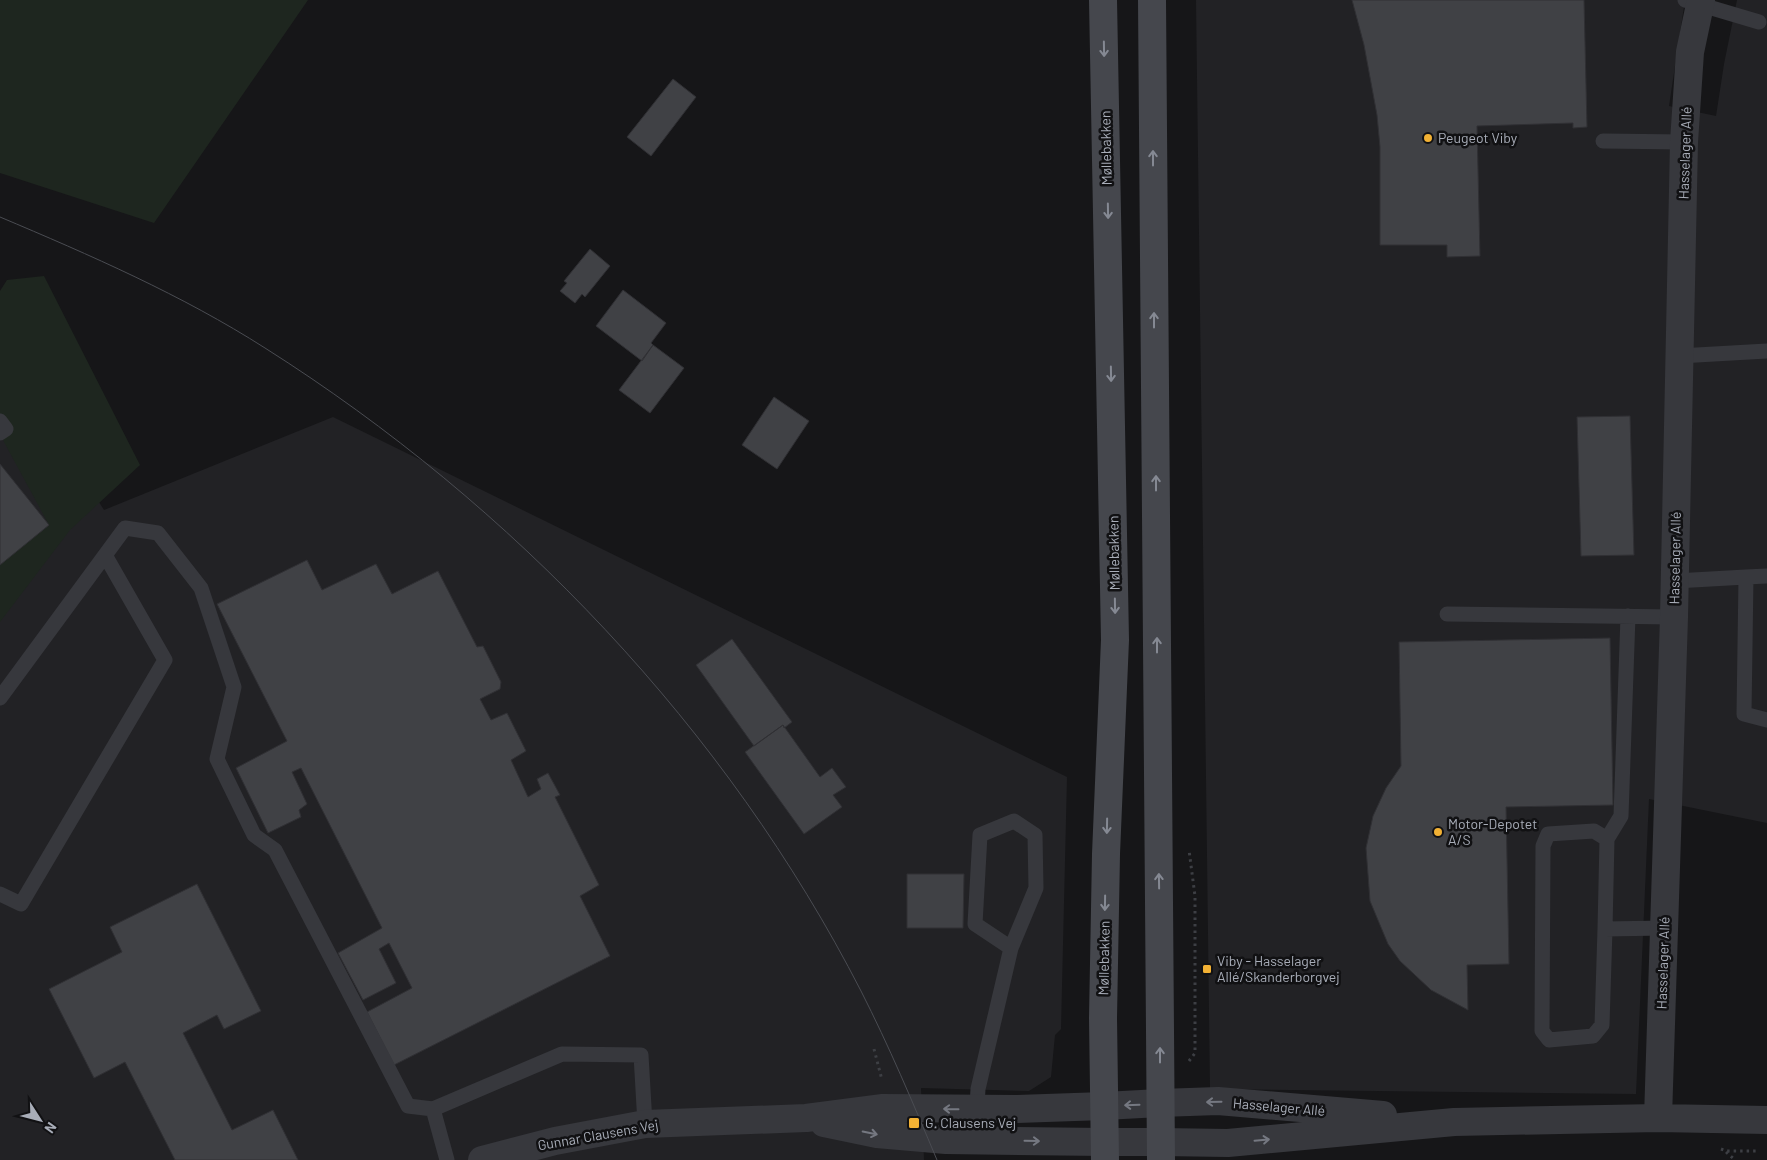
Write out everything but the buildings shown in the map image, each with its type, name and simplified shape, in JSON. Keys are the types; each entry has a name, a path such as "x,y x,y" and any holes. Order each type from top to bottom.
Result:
{"main road":[{"name":"Møllebakken","path":"1103,0 1115,640 1108,799 1103,1018 1105,1151"},
{"path":"1152,0 1161,1151"}],"street":[{"name":"Hasselager Allé","path":"1658,1118 1675,581 1684,142 1690,52 1696,1"},
{"name":"Hasselager Allé","path":"1104,1106 1218,1101 1454,1122"},
{"name":"Gunnar Clausens Vej","path":"482,1160 555,1142 645,1124 806,1118 883,1108 978,1109 1104,1106"},
{"name":"Gunnar Clausens Vej","path":"806,1118 877,1134 1105,1151"},
{"name":"Hasselager Allé","path":"1105,1151 1161,1151 1454,1122 1658,1118 1767,1120"}],"lane":[{"path":"1696,1 1759,22"},
{"path":"1603,141 1684,142"},
{"path":"1679,356 1767,350"},
{"path":"0,421 6,429 0,433"},
{"path":"0,698 125,528 158,533 202,588 234,687 217,759 254,835 275,850 408,1106 434,1109 562,1054 641,1055 645,1124"},
{"path":"0,894 21,904 165,660 105,555"},
{"path":"1675,581 1767,576"},
{"path":"1746,577 1744,714 1767,720"},
{"path":"1447,614 1674,617"},
{"path":"1606,839 1594,831 1548,834 1543,846 1542,1031 1549,1040 1593,1036 1602,1025 1606,839 1621,816 1628,616"},
{"path":"975,1140 978,1089 1011,948 1036,888 1035,835 1014,821 980,834 975,924 1011,948"},
{"path":"1605,929 1664,928"},
{"path":"434,1109 448,1160"}],"path":[{"path":"1726,1151 1735,1160"}],"shaded area":[{"path":"0,0 308,0 154,223 0,173"},
{"path":"1196,0 1685,0 1669,106 1716,116 1737,0 1767,0 1767,823 1649,799 1636,1094 1210,1089"},
{"path":"44,276 140,465 70,530 0,622 0,565 49,525 4,442 0,426 0,291 7,280"},
{"path":"0,346 104,510 333,417 1067,777 1061,1029 1055,1035 1051,1077 1029,1091 921,1088 924,1160 0,1160"}],"tram line":[{"path":"0,217 102,261 168,293 265,348 356,410 444,478 527,551 605,630 678,713 746,802 807,894 861,991 901,1075 937,1160"}],"place":[{"name":"Peugeot Viby","path":"1428,138"},
{"name":"Motor-Depotet A/S","path":"1438,832"},
{"name":"Viby - Hasselager Allé/Skanderborgvej","path":"1207,969"},
{"name":"G. Clausens Vej","path":"914,1123"}]}
